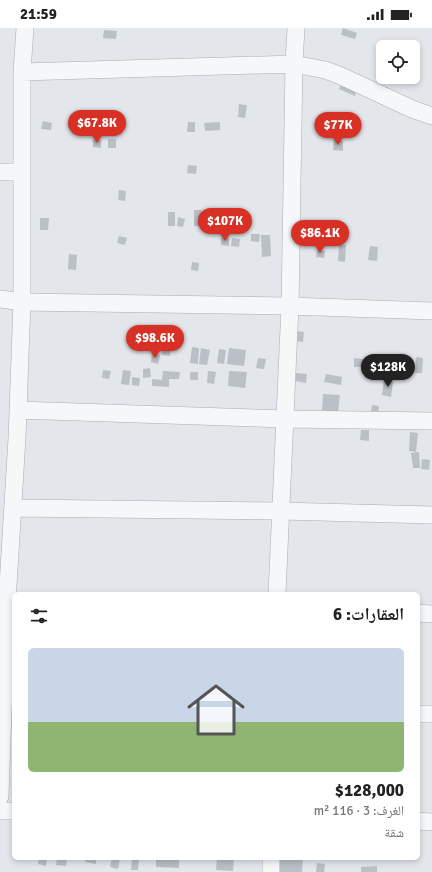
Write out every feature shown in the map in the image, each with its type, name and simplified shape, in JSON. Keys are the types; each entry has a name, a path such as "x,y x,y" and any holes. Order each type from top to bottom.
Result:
{"street":[{"path":"0,797 6,695 7,602 18,410 22,302 22,72 25,28"},
{"path":"277,592 290,306 294,64 296,28"},
{"path":"22,72 294,64 325,70 339,75 406,107 432,116"},
{"path":"0,172 22,172"},
{"path":"0,299 22,302 290,306 432,312"},
{"path":"18,410 286,419 432,421"},
{"path":"13,508 281,511 432,515"},
{"path":"420,613 432,614"},
{"path":"420,714 432,714"},
{"path":"0,811 12,811"},
{"path":"420,821 432,822"},
{"path":"271,860 271,872"}],"building":[{"path":"343,28 357,33 355,39 341,35"},
{"path":"104,30 117,31 116,39 103,38"},
{"path":"342,82 357,89 355,96 339,89"},
{"path":"239,104 247,105 245,118 238,117"},
{"path":"43,121 52,123 51,130 41,129"},
{"path":"188,122 195,122 195,132 187,132"},
{"path":"220,122 220,130 205,131 204,123"},
{"path":"108,139 116,139 116,148 108,148"},
{"path":"93,140 101,140 101,148 93,147"},
{"path":"334,140 343,141 343,151 333,150"},
{"path":"188,165 197,166 196,174 187,173"},
{"path":"119,190 126,191 125,201 118,200"},
{"path":"194,210 201,210 201,226 194,226"},
{"path":"168,212 175,212 175,226 168,226"},
{"path":"178,217 185,219 183,227 177,226"},
{"path":"40,218 49,218 48,230 40,230"},
{"path":"223,222 232,223 231,230 222,229"},
{"path":"251,234 260,234 259,242 251,241"},
{"path":"261,235 270,235 271,256 262,257"},
{"path":"119,236 127,238 125,245 117,243"},
{"path":"221,238 229,238 229,246 221,245"},
{"path":"232,238 240,239 239,247 231,246"},
{"path":"339,245 346,245 345,262 338,261"},
{"path":"370,246 378,247 377,261 368,260"},
{"path":"317,250 325,251 324,258 316,257"},
{"path":"69,254 77,255 76,270 68,269"},
{"path":"192,262 199,263 198,271 191,270"},
{"path":"296,331 304,332 303,342 295,341"},
{"path":"163,347 170,348 170,356 162,355"},
{"path":"192,347 199,348 198,364 190,363"},
{"path":"201,348 210,350 207,365 199,364"},
{"path":"229,348 246,350 244,366 227,364"},
{"path":"219,349 226,350 224,364 217,363"},
{"path":"152,354 160,355 158,364 151,362"},
{"path":"389,355 396,356 395,365 388,365"},
{"path":"416,357 423,358 422,373 415,373"},
{"path":"258,358 266,359 264,369 256,368"},
{"path":"354,358 363,359 362,367 354,367"},
{"path":"150,368 151,377 143,378 143,369"},
{"path":"103,370 111,371 109,379 102,378"},
{"path":"123,370 131,371 129,385 121,384"},
{"path":"163,371 180,372 179,379 169,379 169,387 152,386 152,379 162,380"},
{"path":"208,371 216,372 214,384 207,383"},
{"path":"229,371 247,372 245,388 228,386"},
{"path":"190,372 198,372 198,380 190,380"},
{"path":"296,373 307,374 306,383 295,381"},
{"path":"326,374 342,377 341,385 324,382"},
{"path":"132,377 140,378 139,386 132,385"},
{"path":"384,380 393,382 391,397 382,395"},
{"path":"323,394 340,395 338,412 322,410"},
{"path":"372,405 379,406 378,414 371,413"},
{"path":"361,430 369,430 369,441 360,440"},
{"path":"410,432 418,433 416,452 409,451"},
{"path":"419,452 420,468 413,468 411,453"},
{"path":"422,459 430,460 429,470 421,469"},
{"path":"39,860 47,860 46,866 38,864"},
{"path":"57,860 67,860 66,866 56,865"},
{"path":"86,860 96,860 96,864 85,862"},
{"path":"112,860 120,860 118,869 110,867"},
{"path":"132,860 139,860 138,870 131,870"},
{"path":"156,860 179,860 179,868 156,867"},
{"path":"217,860 234,860 233,871 216,870"},
{"path":"277,860 303,860 302,872 276,872"},
{"path":"317,863 325,864 324,872 316,872"},
{"path":"377,866 377,872 361,872 361,867"}]}
